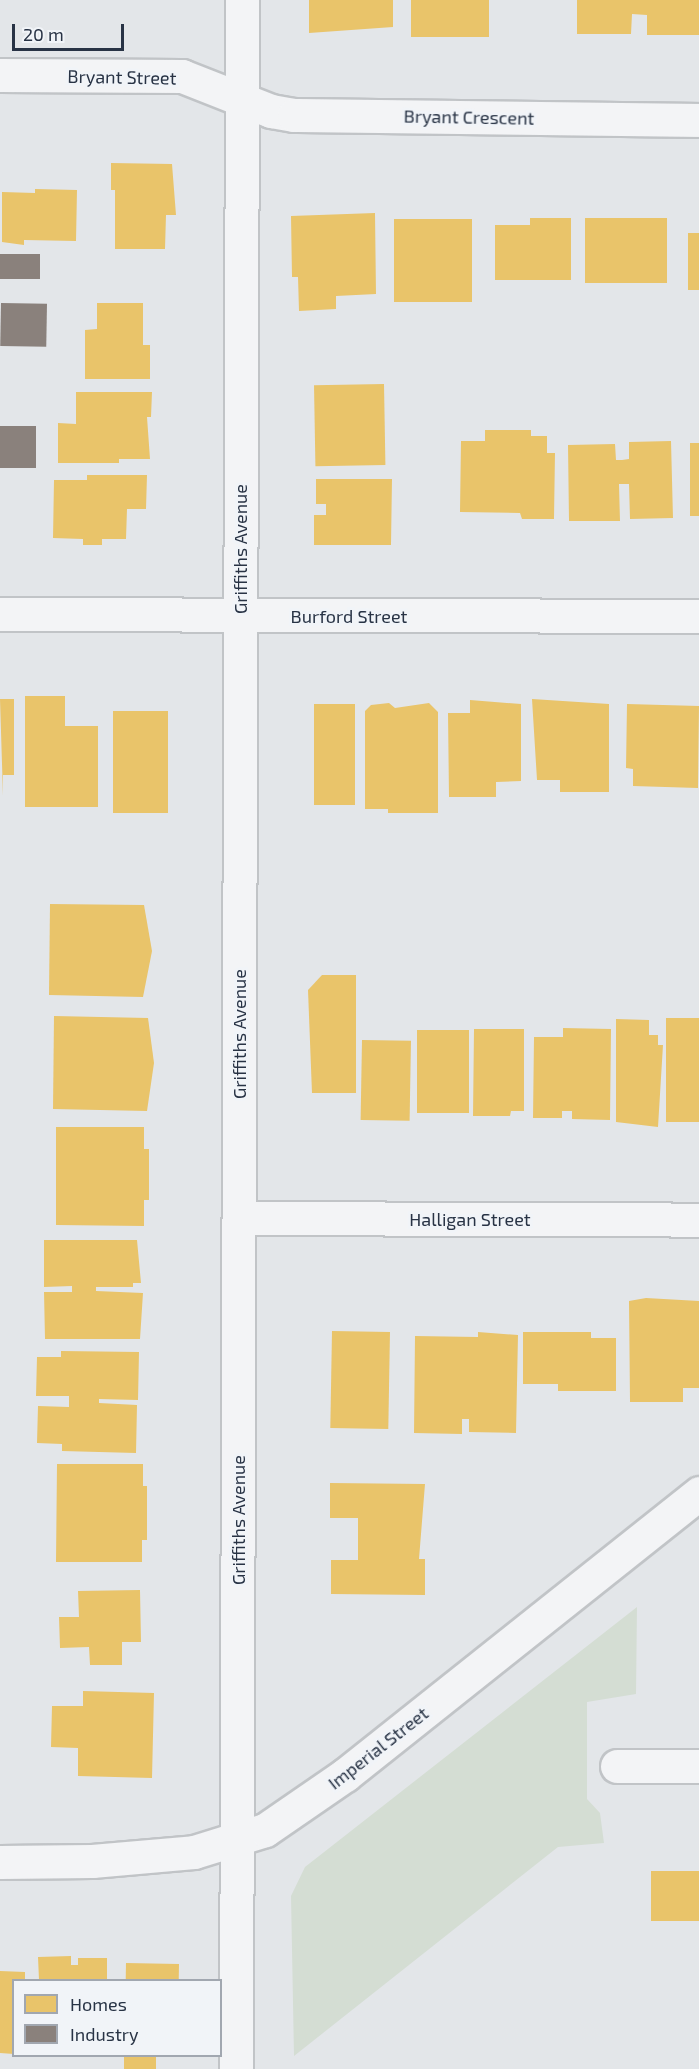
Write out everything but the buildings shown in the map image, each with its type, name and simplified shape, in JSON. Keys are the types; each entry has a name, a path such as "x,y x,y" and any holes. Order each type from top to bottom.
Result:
{"street":[{"name":"Griffiths Avenue","path":"236,2069 242,0"},
{"name":"Bryant Street","path":"0,75 182,76 241,98"},
{"name":"Bryant Crescent","path":"241,98 294,115 699,120"},
{"name":"Burford Street","path":"0,614 699,616"},
{"name":"Halligan Street","path":"240,1218 699,1220"},
{"name":"Imperial Street","path":"0,1862 129,1859 194,1852 236,1842 284,1818 345,1775 699,1493"},
{"path":"617,1766 699,1766"}],"shaded area":[{"path":"637,1607 636,1694 587,1702 587,1799 600,1813 604,1843 558,1847 294,2056 291,1896 305,1867"}]}
